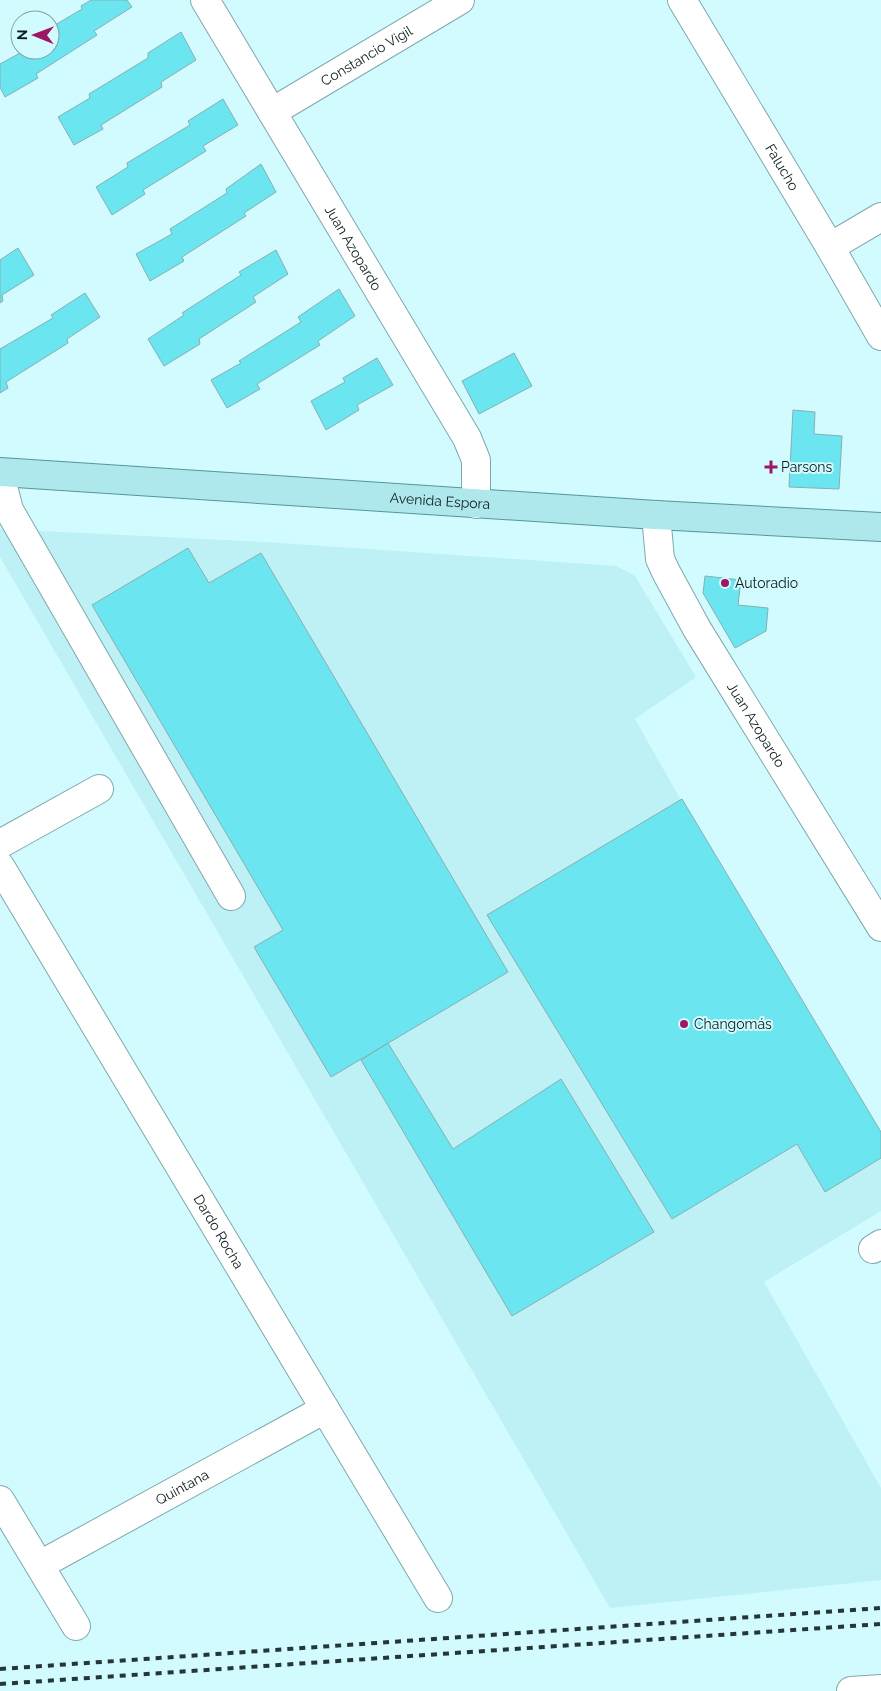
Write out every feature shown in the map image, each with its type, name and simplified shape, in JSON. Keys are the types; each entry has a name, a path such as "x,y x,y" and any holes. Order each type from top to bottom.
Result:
{"main road":[{"name":"Avenida Espora","path":"0,474 656,515 881,527"}],"street":[{"name":"Juan Azopardo","path":"205,0 467,438 476,460 476,504"},
{"name":"Constancio Vigil","path":"272,112 460,0"},
{"name":"Falucho","path":"682,0 881,336"},
{"path":"830,247 881,217"},
{"path":"0,474 9,510 231,896"},
{"name":"Juan Azopardo","path":"656,515 660,559 692,621 881,927"},
{"path":"0,844 99,789"},
{"name":"Dardo Rocha","path":"0,866 438,1598"},
{"name":"Quintana","path":"40,1564 325,1408"},
{"path":"0,1500 76,1626"},
{"path":"851,1691 881,1689"}],"shaded area":[{"path":"0,529 265,542 616,566 635,576 696,677 635,719 674,788 881,1132 881,1211 764,1282 881,1488 881,1580 610,1608 0,557"}],"building":[{"path":"91,0 127,0 132,7 94,31 97,35 60,59 60,22 82,9 81,6"},
{"path":"181,32 196,60 161,82 162,87 101,125 103,129 74,145 58,117 90,98 89,94 148,58 148,53"},
{"path":"10,58 58,60 36,74 38,78 5,97 0,87 0,64"},
{"path":"223,99 238,125 203,146 206,151 143,190 145,194 112,215 96,187 128,167 127,163 190,125 188,121"},
{"path":"261,164 276,192 244,213 246,216 182,257 184,261 150,281 136,254 172,234 170,229 227,193 226,189"},
{"path":"18,248 34,275 2,295 3,301 0,303 0,260"},
{"path":"276,250 288,274 253,297 256,302 199,339 200,344 164,366 148,339 184,315 182,313 241,275 239,272"},
{"path":"339,289 355,316 318,341 320,345 257,384 260,389 227,408 211,380 241,363 239,361 301,322 298,317"},
{"path":"85,293 100,317 67,339 68,343 6,382 8,388 0,393 0,349 53,318 51,315"},
{"path":"514,353 532,386 479,414 462,381"},
{"path":"377,358 393,385 357,405 359,410 326,430 311,401 345,382 343,378"},
{"path":"793,410 815,412 814,434 842,436 839,489 789,487"},
{"path":"188,548 209,583 261,553 508,972 331,1077 254,947 283,930 92,605"},
{"path":"705,576 741,580 738,605 768,608 766,631 735,648 703,593"},
{"path":"682,799 881,1132 881,1158 825,1192 797,1144 672,1219 487,915"},
{"path":"388,1043 453,1149 561,1079 654,1232 512,1316 361,1060"}],"railway":[{"path":"0,1669 881,1608"},
{"path":"0,1684 881,1624"}],"place":[{"name":"Parsons","path":"771,467"},
{"name":"Autoradio","path":"725,583"},
{"name":"Changomás","path":"684,1024"}]}
